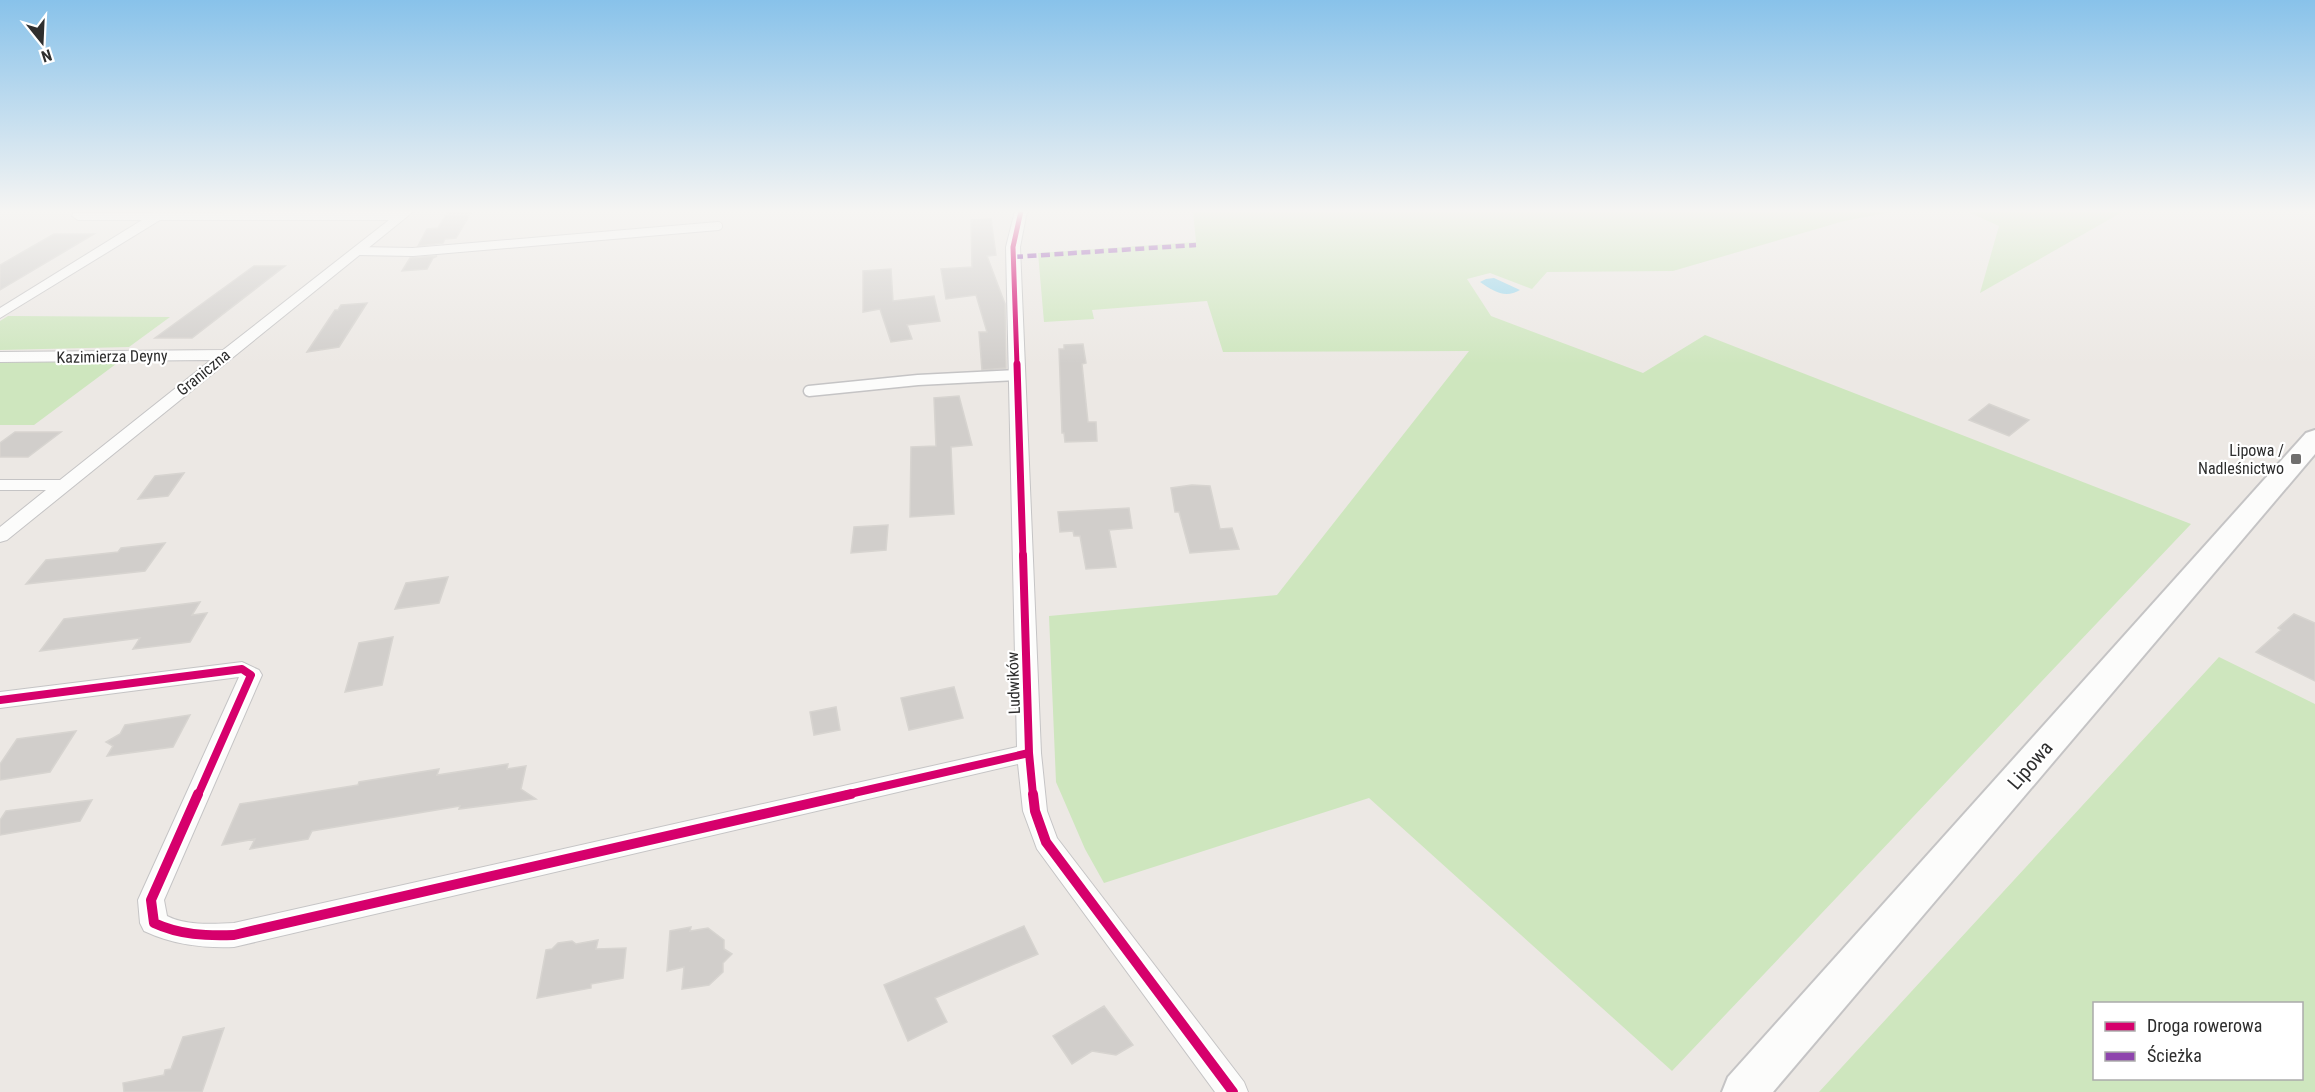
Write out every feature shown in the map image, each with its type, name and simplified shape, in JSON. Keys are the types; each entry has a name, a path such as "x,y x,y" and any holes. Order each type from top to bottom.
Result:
{"main road":[{"name":"Lipowa","path":"1744,1092 2315,438"}],"street":[{"path":"0,314 84,262"},
{"name":"Graniczna","path":"0,536 343,262"},
{"name":"Ludwików","path":"1013,262 1029,753 1034,801 1046,842 1233,1092"},
{"name":"Kazimierza Deyny","path":"0,357 225,355"},
{"path":"0,485 63,485"},
{"path":"0,700 242,669 251,675 151,900 154,923 169,931 193,936 234,935 1029,753"}],"lane":[{"path":"809,392 918,381 1017,375"}],"green space":[{"path":"1039,262 1704,262 1673,271 1547,272 1532,289 1490,273 1467,279 1491,316 1643,373 1705,335 2191,524 1672,1071 1369,798 1104,883 1085,849 1056,782 1049,616 1277,595 1469,351 1223,352 1207,301 1092,310 1094,319 1044,322"},
{"path":"1989,262 2035,262 1980,293"},
{"path":"8,316 170,317 129,347 0,350 0,321"},
{"path":"118,359 116,364 34,425 0,425 0,360"},
{"path":"2219,657 2315,704 2315,1092 1819,1092"}],"water":[{"path":"1494,278 1520,290 1504,294 1480,282"}],"building":[{"path":"5,262 47,262 0,290 0,265"},
{"path":"408,262 431,262 427,269 402,271"},
{"path":"972,262 989,262 1005,304 1006,368 982,370 979,332 987,332 976,295 946,299 941,269 972,267"},
{"path":"254,266 285,266 192,338 155,338"},
{"path":"891,269 893,301 934,296 940,321 907,325 912,339 891,342 880,309 863,312 863,271"},
{"path":"367,303 339,347 307,352 335,310 338,310 341,305"},
{"path":"1083,344 1086,363 1082,364 1088,422 1096,422 1097,441 1065,442 1064,433 1062,433 1059,349 1064,349 1064,345"},
{"path":"959,396 972,445 951,447 954,514 910,517 911,447 936,446 934,398"},
{"path":"1989,404 2029,420 2009,436 1969,420"},
{"path":"15,432 61,432 28,457 0,457 0,443"},
{"path":"184,473 168,496 138,499 155,476"},
{"path":"1192,485 1210,486 1220,529 1232,528 1239,549 1190,553 1179,512 1175,512 1171,488"},
{"path":"1129,508 1132,528 1109,530 1116,567 1086,569 1080,536 1074,536 1073,531 1060,532 1058,512"},
{"path":"888,525 886,550 851,553 854,527"},
{"path":"165,543 145,571 26,584 46,560 118,552 121,548"},
{"path":"448,577 439,603 395,609 406,583"},
{"path":"200,602 192,615 207,613 190,642 133,649 140,638 40,651 64,619"},
{"path":"2294,614 2315,623 2315,681 2256,652 2281,630 2278,628"},
{"path":"393,637 382,685 345,692 359,643"},
{"path":"954,687 963,718 909,730 901,698"},
{"path":"836,707 840,730 814,735 810,712"},
{"path":"190,715 173,747 107,756 113,746 106,742 120,734 125,725"},
{"path":"76,731 50,772 0,780 0,764 17,739"},
{"path":"508,764 507,769 526,766 521,789 536,799 459,809 460,806 312,831 308,839 250,849 255,839 222,845 240,804 439,769 437,775"},
{"path":"92,800 80,821 0,835 0,820 6,811"},
{"path":"1024,926 1038,954 935,998 947,1022 908,1041 884,985"},
{"path":"691,927 690,931 708,928 724,940 724,949 732,954 723,963 723,972 709,985 682,989 684,967 667,971 670,931"},
{"path":"598,940 596,949 626,948 623,978 591,984 591,988 537,998 546,950 552,949 558,943 572,941 576,944"},
{"path":"1104,1006 1133,1045 1116,1055 1092,1051 1072,1064 1053,1036"},
{"path":"224,1028 202,1092 124,1092 123,1083 164,1075 165,1070 171,1069 183,1037"}],"cycle path":[{"path":"1013,262 1029,753 1035,811 1046,842 1233,1092"},
{"path":"0,700 242,669 251,675 151,900 154,923 173,931 203,935 234,935 1029,753"}],"place":[{"name":"Lipowa / Nadleśnictwo","path":"2296,459"}]}
